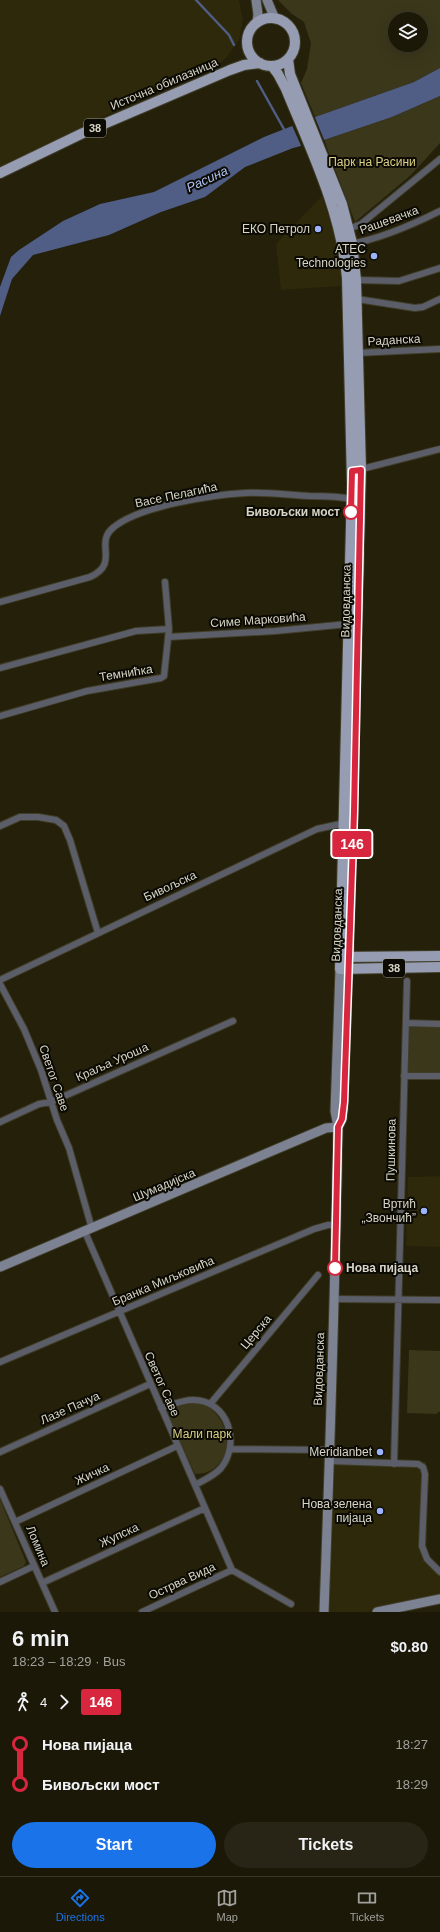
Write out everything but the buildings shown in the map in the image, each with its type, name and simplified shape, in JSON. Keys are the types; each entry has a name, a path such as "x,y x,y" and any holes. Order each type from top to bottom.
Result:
{"main road":[{"path":"256,0 258,14 257,23"},
{"path":"267,0 275,19"},
{"path":"257,23 265,19 275,19 286,24 294,37 293,50 288,59 290,87"},
{"name":"38","path":"248,47 249,34 257,23"},
{"path":"248,47 254,59 260,63"},
{"name":"Источна обилазница","path":"230,70 244,56 248,47"},
{"path":"288,59 278,65 272,66 290,87"},
{"name":"38","path":"260,63 272,66"},
{"name":"Источна обилазница","path":"0,173 84,133 230,70 244,65 260,63"},
{"name":"Видовданска","path":"290,87 331,188 345,231 356,280 357,299 354,353 356,471 353,638 344,957 344,1102 342,1119 338,1127 330,1461 324,1612"},
{"name":"Видовданска","path":"348,244 348,292 354,353"},
{"name":"Видовданска","path":"353,638 348,624 351,499 356,471"},
{"name":"38","path":"344,957 440,956"},
{"name":"38","path":"344,969 440,967"},
{"name":"Шумадијска","path":"0,1267 326,1128 338,1127"},
{"path":"377,1612 440,1599"}],"street":[{"path":"345,231 361,224 440,159"},
{"name":"Рашевачка","path":"348,244 421,221 440,211"},
{"path":"356,280 399,281 440,268"},
{"path":"357,299 415,308 423,307 440,299"},
{"name":"Раданска","path":"354,353 440,348"},
{"path":"356,471 440,449"},
{"name":"Васе Пелагића","path":"0,602 84,579 102,571 105,565 105,549 108,533 123,520 136,514 182,502 246,493 351,499"},
{"name":"Темнићка","path":"0,716 88,691 161,678 164,676 166,670 168,637 165,582"},
{"name":"Симе Марковића","path":"168,637 275,631 348,624"},
{"path":"0,668 136,631 168,629"},
{"path":"0,826 14,819 27,817 56,820 64,826 72,847 98,933"},
{"name":"Бивољска","path":"0,980 317,829 348,823"},
{"name":"Пушкинова","path":"394,1464 407,981"},
{"name":"Светог Саве","path":"0,984 31,1046 69,1148 88,1230 119,1312 232,1570"},
{"name":"Краља Уроша","path":"0,1122 39,1104 51,1102 233,1020"},
{"path":"406,1023 440,1024"},
{"path":"404,1076 440,1076"},
{"name":"Бранка Миљковића","path":"0,1362 314,1229 328,1225 336,1225"},
{"name":"Церска","path":"211,1403 318,1275"},
{"path":"334,1299 440,1300"},
{"name":"Лазе Пачуа","path":"0,1452 150,1384"},
{"path":"161,1408 185,1400 211,1403 219,1409 226,1420 230,1437 230,1449 226,1460 219,1470 195,1485"},
{"name":"Жичка","path":"15,1522 177,1446"},
{"path":"230,1449 330,1450"},
{"path":"330,1461 418,1464 423,1467 425,1474 422,1546 427,1559 440,1572"},
{"name":"Ломина","path":"0,1488 55,1612"},
{"name":"Жупска","path":"42,1583 205,1508"},
{"path":"0,1582 34,1566"},
{"path":"232,1570 291,1604"},
{"name":"Острва Вида","path":"142,1612 232,1570"}],"shaded area":[{"path":"0,0 239,0 243,20 239,40 226,58 211,71 182,80 148,95 0,166"},
{"path":"322,196 337,242 342,286 281,290 276,244"},
{"name":"Вртић „Звончић”","path":"440,1176 440,1247 406,1246 408,1177"},
{"name":"Нова зелена пијаца","path":"335,1460 426,1462 427,1553 440,1567 440,1597 367,1612 329,1612"}],"green space":[{"path":"278,0 440,0 440,68 414,82 315,117 301,83 307,69 311,43 304,22 292,14"},
{"name":"Парк на Расини","path":"440,96 440,143 411,175 355,222 324,140 392,117"},
{"path":"406,1023 440,1024 440,1076 404,1076"},
{"path":"409,1350 440,1351 440,1411 436,1414 407,1413"},
{"name":"Мали парк","path":"194,1403 207,1405 222,1422 226,1433 225,1450 218,1465 212,1470 195,1474 167,1413 174,1407"},
{"path":"0,1499 26,1562 24,1566 0,1577"}],"water":[{"name":"Расина","path":"440,68 440,96 392,117 324,140 293,148 245,167 205,197 161,212 109,235 33,255 12,279 0,316 0,287 11,257 19,250 63,221 100,204 154,192 264,137 315,117 414,82"}],"pier":[{"path":"314,115 325,142 302,148 291,123"}],"waterway":[{"path":"196,0 229,35 234,45"},
{"path":"257,81 285,131"}],"bus line":[{"name":"146","path":"335,1268 338,1127 342,1119 344,1102 354,812 361,470 352,471 351,512"}],"place":[{"name":"ЕКО Петрол","path":"318,229"},
{"name":"ATEC Technologies","path":"374,256"},
{"name":"Бивољски мост","path":"351,512"},
{"name":"Вртић „Звончић”","path":"424,1211"},
{"name":"Нова пијаца","path":"335,1268"},
{"name":"Meridianbet","path":"380,1452"},
{"name":"Нова зелена пијаца","path":"380,1511"}]}
